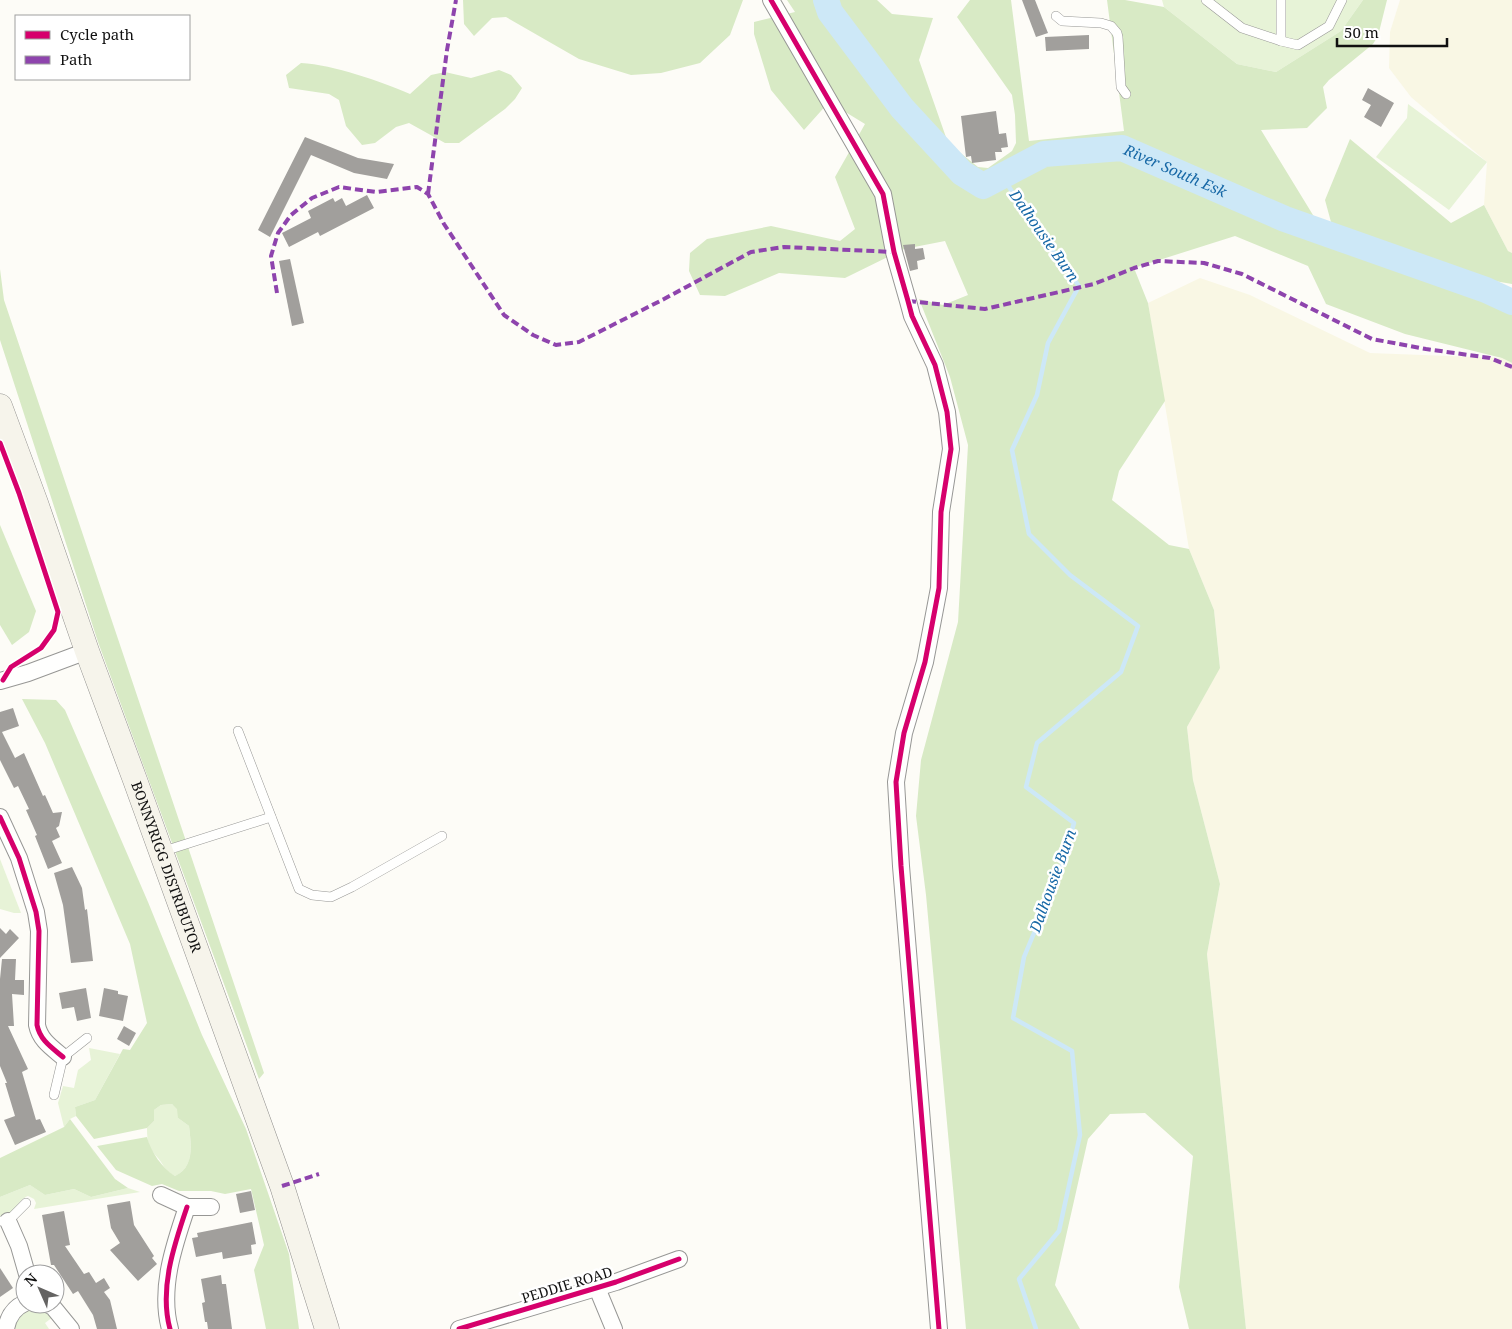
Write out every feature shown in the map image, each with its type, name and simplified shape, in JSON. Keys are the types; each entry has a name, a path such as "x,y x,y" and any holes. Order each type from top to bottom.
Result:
{"main road":[{"name":"BONNYRIGG DISTRIBUTOR","path":"0,406 36,503 86,651 282,1186 326,1329"}],"street":[{"path":"772,0 882,194 894,252 910,308 935,365 947,412 951,449 941,512 939,588 925,662 904,732 896,782 901,866 939,1329"},
{"path":"0,681 28,673 86,651"},
{"path":"0,817 19,858 36,912 39,931 37,1025 39,1034 62,1057"},
{"path":"161,1195 187,1207 212,1207"},
{"path":"170,1329 167,1318 167,1289 173,1252 187,1207"},
{"path":"4,1221 19,1246 24,1264"},
{"name":"PEDDIE ROAD","path":"459,1329 597,1288 679,1259"},
{"path":"597,1288 614,1329"},
{"path":"6,1329 10,1315 15,1309"},
{"path":"59,1314 71,1329"}],"lane":[{"path":"1206,0 1242,28 1298,45 1330,26 1342,0"},
{"path":"1281,0 1281,41"},
{"path":"1056,16 1062,22 1101,23 1111,26 1117,33 1121,87 1126,94"},
{"path":"238,731 299,889 312,895 331,897 442,836"},
{"path":"161,852 271,817"},
{"path":"54,1095 62,1057 87,1038"},
{"path":"4,1221 26,1203"}],"shaded area":[{"path":"1400,0 1512,0 1512,253 1508,251 1484,205 1487,162 1411,97 1389,68 1390,32"},
{"path":"1200,278 1250,295 1370,353 1502,358 1512,363 1512,1329 1246,1329 1207,954 1220,884 1193,780 1187,727 1220,667 1214,610 1189,549 1148,303"}],"green space":[{"path":"463,0 743,0 730,35 700,63 661,73 631,75 579,59 506,17 492,18 474,36 464,24"},
{"path":"787,0 877,0 892,14 933,18 919,60 948,143 978,167 988,168 1012,151 1016,143 1015,115 1012,95 957,17 970,0 1011,0 1029,141 1124,131 1107,0 1125,0 1164,7 1237,64 1276,72 1341,31 1363,0 1387,0 1378,36 1373,44 1323,87 1327,108 1307,128 1261,130 1324,233 1512,304 1512,363 1502,358 1405,334 1326,304 1308,266 1235,236 1134,268 1148,303 1165,401 1119,471 1112,500 1169,545 1189,549 1214,610 1220,668 1187,727 1193,780 1220,884 1207,954 1246,1329 1189,1329 1179,1287 1193,1156 1145,1113 1110,1114 1088,1139 1055,1285 1080,1329 966,1329 926,895 916,816 921,760 958,622 968,445 950,377 919,299 943,305 968,295 945,241 904,249 845,278 779,273 725,296 700,295 689,271 690,253 707,239 771,226 840,241 855,229 835,177 865,124 829,102 804,130 771,90 754,34 754,22 795,12"},
{"path":"1162,0 1363,0 1341,31 1276,72 1237,64 1164,7"},
{"path":"301,63 314,64 357,74 410,94 431,75 445,72 471,78 499,70 511,75 522,88 505,109 459,143 445,143 409,123 396,127 375,143 362,145 346,126 339,100 329,94 289,88 286,75"},
{"path":"1408,104 1487,162 1449,210 1376,157 1407,118"},
{"path":"1350,139 1451,223 1484,205 1508,251 1512,253 1512,284 1477,278 1334,233 1325,200"},
{"path":"0,269 4,300 264,1073 259,1079 98,642 0,340"},
{"path":"0,525 36,611 29,632 12,645 0,625"},
{"path":"22,699 56,700 65,710 148,902 202,1035 246,1129 289,1254 299,1329 266,1329 254,1270 264,1245 251,1189 225,1194 211,1191 179,1191 162,1184 152,1186 116,1170 97,1146 147,1137 158,1159 175,1176 186,1167 189,1161 190,1140 189,1126 178,1118 177,1109 172,1104 161,1105 154,1110 154,1121 147,1128 94,1139 76,1116 75,1107 95,1100 123,1049 130,1050 147,1023 130,944 45,743"},
{"path":"0,859 21,913 0,909"},
{"path":"89,1048 120,1054 95,1100 75,1107 76,1116 70,1119 64,1127 58,1103 63,1086 74,1088 78,1070 91,1060"},
{"path":"172,1104 178,1109 178,1118 189,1126 190,1141 189,1161 186,1167 175,1176 166,1170 152,1151 147,1133 147,1128 154,1121 154,1110 161,1105"},
{"path":"70,1119 115,1179 128,1188 91,1197 74,1189 45,1195 30,1185 0,1197 0,1158 64,1127"},
{"path":"30,1185 45,1195 74,1189 91,1197 128,1188 140,1192 34,1209 36,1203 34,1199 28,1196 8,1214 0,1216 0,1197"},
{"path":"22,1314 49,1314 53,1317 45,1323 49,1329 14,1329"}],"building":[{"path":"1022,0 1035,0 1048,33 1036,37"},
{"path":"1089,35 1089,49 1046,51 1045,37"},
{"path":"1368,88 1394,103 1381,127 1364,117 1371,105 1362,100"},
{"path":"996,111 999,134 1006,133 1008,147 1001,148 1002,152 995,152 996,160 972,163 971,156 966,157 961,116"},
{"path":"305,137 358,158 394,164 387,179 354,173 311,155 270,237 258,230"},
{"path":"367,195 374,208 320,236 318,232 289,247 282,233 311,218 308,211 333,198 335,202 342,198 346,206"},
{"path":"915,244 915,249 923,248 925,259 917,261 918,269 910,271 903,245"},
{"path":"290,259 304,323 292,326 279,261"},
{"path":"13,708 19,726 2,732 15,758 24,753 43,796 45,795 53,813 62,812 59,826 56,828 60,837 52,841 62,863 48,869 35,836 37,835 26,810 29,809 18,786 14,788 0,760 0,712"},
{"path":"72,867 82,888 85,910 87,909 93,961 71,963 63,905 54,873"},
{"path":"0,928 6,934 10,929 19,938 0,958"},
{"path":"2,959 16,959 15,980 24,980 24,995 12,994 14,1026 8,1026 28,1069 22,1072 36,1120 40,1119 46,1132 15,1145 4,1120 15,1116 5,1083 7,1083 0,1066 0,979"},
{"path":"86,988 91,1018 77,1021 74,1007 62,1009 59,993"},
{"path":"104,988 118,991 118,994 128,996 123,1021 99,1016"},
{"path":"124,1026 136,1033 129,1046 117,1039"},
{"path":"251,1191 255,1210 240,1213 236,1194"},
{"path":"130,1201 134,1225 157,1264 138,1281 110,1250 120,1243 111,1228 107,1205"},
{"path":"64,1211 70,1245 65,1246 84,1274 89,1272 96,1283 104,1278 110,1288 104,1292 110,1300 117,1329 97,1329 93,1315 78,1291 73,1294 65,1282 65,1264 51,1264 42,1215"},
{"path":"252,1222 256,1244 251,1245 252,1254 223,1259 222,1252 196,1257 192,1238 198,1237 197,1233"},
{"path":"0,1268 13,1288 0,1297"},
{"path":"221,1275 222,1284 226,1284 232,1329 208,1329 202,1303 205,1302 201,1279"}],"waterway":[{"name":"River South Esk","path":"826,0 830,12 902,108 962,173 983,186 1044,154 1122,148 1285,219 1486,290 1512,302"},
{"name":"Dalhousie Burn","path":"1002,176 1031,221 1079,286 1048,343 1037,395 1012,450 1029,534 1070,575 1138,626 1121,672 1037,743 1026,787 1074,823 1060,871 1024,957 1013,1018 1072,1051 1080,1135 1059,1231 1019,1279 1036,1329"}],"marked path":[{"path":"428,194 447,50 456,0"},
{"path":"277,293 271,256 278,233 291,215 312,198 339,187 376,192 417,187 428,194 444,224 504,315 533,335 556,345 579,342 751,252 784,247 894,252"},
{"path":"908,301 985,309 1094,284 1134,268 1158,261 1204,263 1242,274 1372,339 1490,358 1512,367"},
{"path":"282,1186 319,1174"}],"cycle path":[{"path":"771,0 883,194 894,252 912,316 935,365 947,412 951,449 941,512 939,588 925,662 904,733 896,782 901,866 939,1329"},
{"path":"0,443 19,493 58,612 54,630 41,648 11,667 3,680"},
{"path":"0,817 19,858 36,912 39,931 38,1030 43,1039 63,1057"},
{"path":"170,1329 167,1314 167,1283 177,1236 187,1207"},
{"path":"459,1329 616,1282 679,1259"}]}
